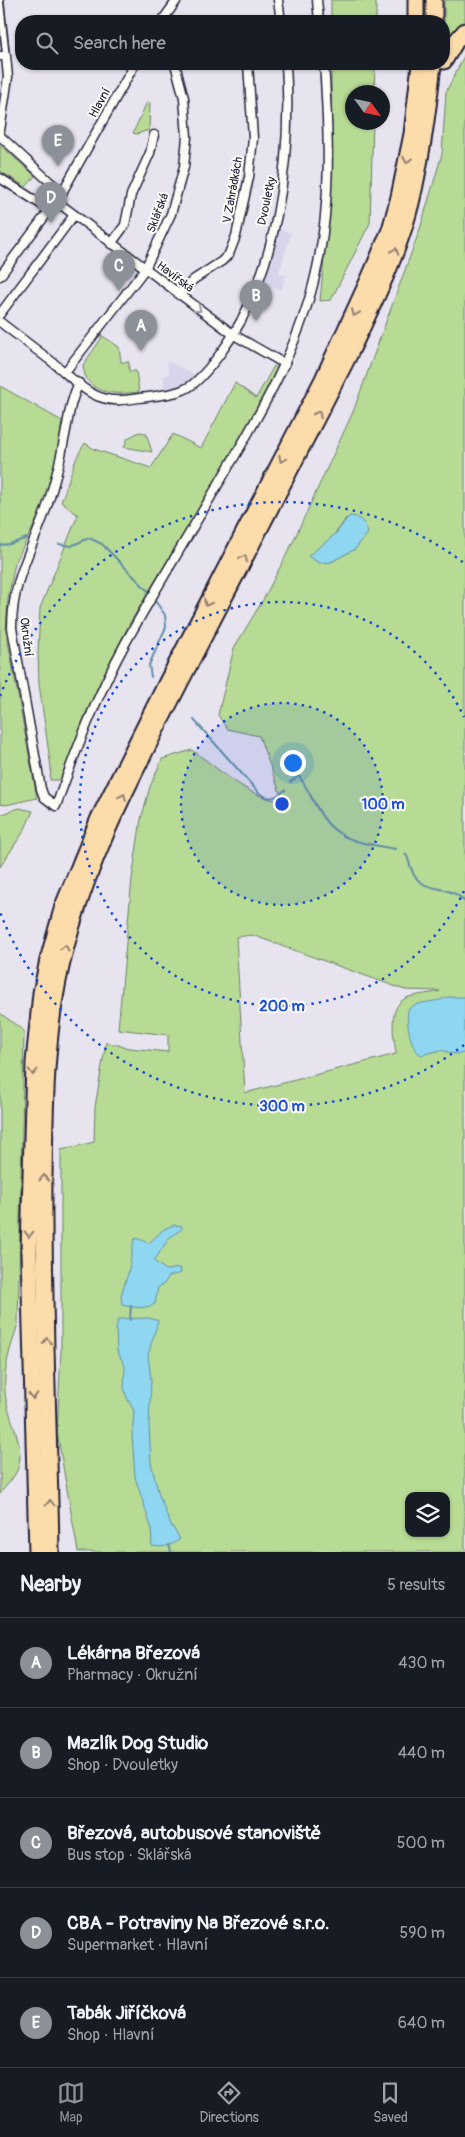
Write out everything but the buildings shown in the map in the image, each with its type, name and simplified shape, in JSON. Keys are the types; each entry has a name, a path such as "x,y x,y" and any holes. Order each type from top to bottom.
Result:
{"highway":[{"path":"416,0 416,15"},
{"path":"422,0 422,15"},
{"path":"434,0 434,15"},
{"path":"450,51 465,31"},
{"path":"414,70 411,100 414,112"},
{"path":"36,1552 29,1252 43,1026 63,906 99,818 323,379 370,277 390,230 399,197 409,149 419,70"},
{"path":"48,995 88,874 136,770 349,355 377,296 396,249 410,204 423,145 432,70"},
{"path":"423,145 432,125 442,70"},
{"path":"43,1026 45,1118 44,1252 51,1552"}],"street":[{"path":"0,0 3,56 8,77 0,131"},
{"path":"166,15 177,0"},
{"path":"278,0 280,15"},
{"path":"317,0 318,15"},
{"name":"Hlavní","path":"0,276 62,193 132,70"},
{"name":"Sklářská","path":"64,372 145,269 171,214 178,191 187,137 184,98 177,70"},
{"name":"V Zahrádkách","path":"180,295 193,280 222,261 229,254 236,236 249,178 253,138 248,70"},
{"name":"Dvouletky","path":"234,336 258,285 277,214 284,173 288,118 286,70"},
{"path":"285,364 304,315 314,282 321,248 327,202 329,157 324,70"},
{"path":"111,244 124,225 130,195 150,153 154,135"},
{"path":"0,136 62,193"},
{"path":"0,178 50,210"},
{"name":"Havířská","path":"56,202 234,336 285,364"},
{"path":"0,314 74,215"},
{"path":"0,322 99,397 117,400 176,392 188,387 201,377 234,336"},
{"name":"Okružní","path":"79,383 71,398 63,446 50,499 18,576 12,610 12,628 41,789 44,797 56,806 90,714 126,643 252,427 285,364"}],"shaded area":[{"path":"277,229 291,233 279,273 285,275 282,289 260,287"},
{"path":"167,361 196,375 187,383 164,390 164,376 169,374"}],"green space":[{"path":"331,0 376,0 376,15 331,15"},
{"path":"444,0 465,0 465,24 450,47 450,15 444,15"},
{"path":"465,54 465,1552 78,1552 57,1432 61,1351 61,1150 94,1142 95,1107 106,1042 129,1048 168,1052 168,1035 118,1029 132,879 141,819 150,787 162,759 192,750 247,789 271,799 283,801 259,736 227,729 218,715 234,648 263,600 291,546 353,412 420,229 442,154 446,92","holes":["346,518 365,537 355,549 331,562 311,554 321,548 331,538","252,935 405,990 440,991 409,997 397,1006 393,1022 396,1054 245,1093 236,937"]},
{"path":"331,70 375,70 374,85 345,85 345,130 373,130 370,223 331,300 320,301 332,176"},
{"path":"147,102 150,103 149,130 137,134 133,133"},
{"path":"0,145 35,176 26,187 0,171"},
{"path":"101,335 119,347 121,362 129,362 129,371 136,371 139,392 111,393 95,388 89,382 83,365 101,339"},
{"path":"274,366 278,369 276,374 225,465 131,621 85,715 61,780 50,780 51,768 39,684 40,608 78,515 61,502 74,464 81,450 85,443 94,449 151,468 173,434 201,448 235,383 256,398"},
{"path":"0,386 62,421 58,451 46,496 40,513 15,563 8,599 6,631 37,798 6,805 0,804"},
{"path":"139,432 146,433 152,452 124,447 128,438"},
{"path":"19,808 33,811 24,831 0,867 0,815"},
{"path":"0,1013 24,1031 18,1324 5,1374 6,1401 19,1445 20,1456 19,1466 14,1476 0,1494"}],"water":[{"path":"350,516 357,517 362,521 368,533 355,549 331,562 319,563 308,556 334,535"},
{"path":"448,997 465,997 465,1053 455,1054 441,1050 421,1055 417,1052 412,1041 408,1010 420,1003 437,1001"},
{"path":"174,1225 182,1226 182,1229 169,1238 154,1261 166,1270 180,1268 181,1273 169,1276 164,1284 158,1287 155,1304 139,1308 122,1305 121,1295 128,1274 134,1240 136,1238 149,1243 164,1229"},
{"path":"149,1318 158,1321 148,1355 151,1380 149,1426 151,1463 159,1495 170,1523 180,1539 170,1545 160,1547 152,1546 151,1527 135,1477 132,1436 134,1411 124,1388 125,1366 117,1351 116,1329 118,1319"}],"waterway":[{"path":"0,545 10,544 27,538"},
{"path":"59,544 71,546 89,538 102,544 149,592"},
{"path":"151,677 149,665 166,627 165,615 156,602"},
{"path":"194,720 259,793 272,798 285,790"},
{"path":"290,782 299,776 326,822 339,833 359,842 396,849"},
{"path":"405,854 414,875 419,881 425,885 452,892 465,902"},
{"path":"130,1320 131,1305"},
{"path":"169,1545 171,1552"}],"place":[{"name":"Tabák Jiříčková","path":"58,166"},
{"name":"CBA - Potraviny Na Březové s.r.o.","path":"51,223"},
{"name":"Březová, autobusové stanoviště","path":"119,291"},
{"name":"Mazlík Dog Studio","path":"256,321"},
{"name":"Lékárna Březová","path":"141,351"}]}
